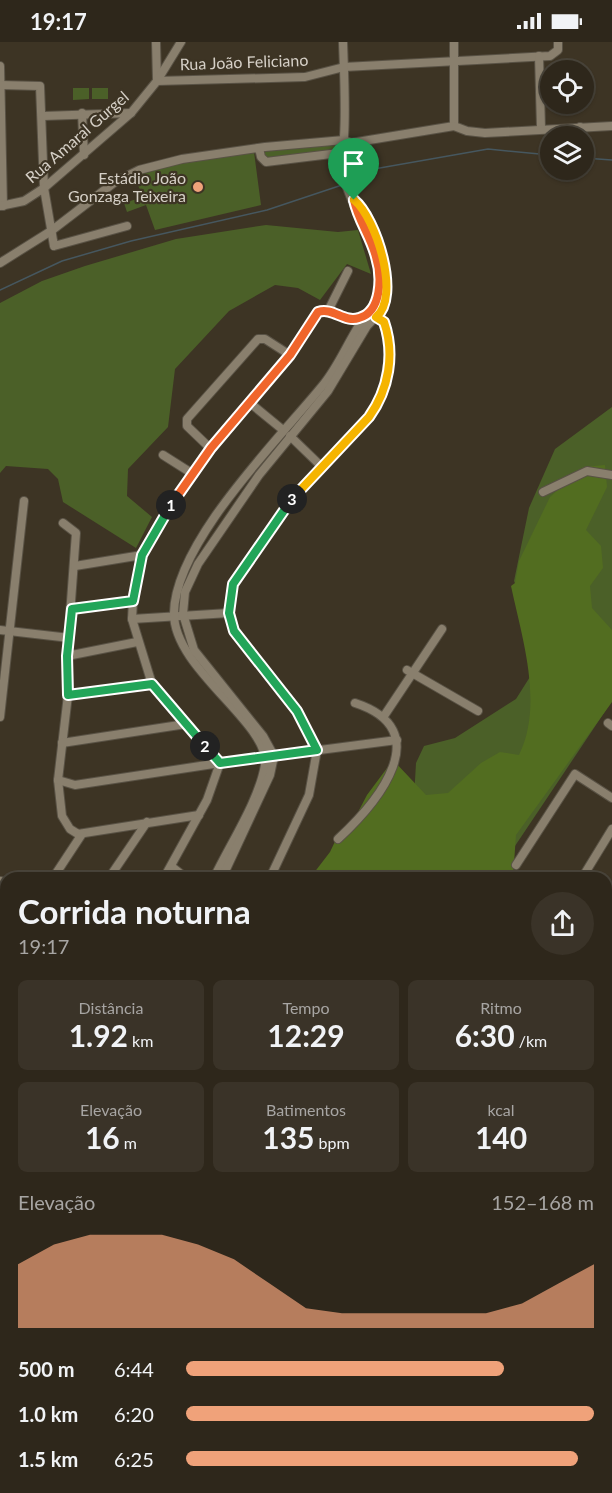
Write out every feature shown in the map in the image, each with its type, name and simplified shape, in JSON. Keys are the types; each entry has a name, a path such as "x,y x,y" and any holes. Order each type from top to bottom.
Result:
{"street":[{"name":"Rua João Feliciano","path":"156,42 157,81 305,76 344,67 550,56 558,46"},
{"name":"Rua Amaral Gurgel","path":"1,206 24,201 44,188 84,155 130,113 157,81 181,42"},
{"path":"287,433 324,384 378,295 378,267 341,168 339,153 344,140 343,42"},
{"path":"454,42 454,126"},
{"path":"539,56 541,126"},
{"path":"0,66 1,206"},
{"path":"0,85 37,85 41,88 44,188 54,246 127,226"},
{"path":"82,113 84,155"},
{"path":"43,116 130,113"},
{"path":"0,263 51,231 115,182 133,173 182,159 260,148 344,140 351,143 454,126 467,131 485,132 540,128"},
{"path":"594,127 612,126"},
{"path":"260,148 261,157 266,162 339,153"},
{"path":"225,872 270,775 270,757 255,735 189,659 178,615 181,576 189,558 253,465 328,391 368,326 383,309 385,262 382,249 362,207 354,200"},
{"path":"328,310 348,271"},
{"path":"220,763 152,684 137,642 132,619 142,555 211,448 290,355 318,312 328,310 350,320 366,316 376,317 384,322 389,335 389,367 383,393 369,417 288,502 233,584 229,613 234,631 297,711 317,750 309,795 273,872"},
{"path":"211,448 187,426 187,420 258,339 264,339 290,355"},
{"path":"250,403 287,433 321,466"},
{"path":"163,455 193,474"},
{"path":"543,492 587,471 612,476"},
{"path":"0,717 24,501"},
{"path":"63,523 76,533 67,656 68,695 58,780 59,802 66,824 74,832 82,834 199,815"},
{"path":"75,566 142,555"},
{"path":"72,609 133,601"},
{"path":"132,619 229,613"},
{"path":"384,716 410,671 442,628"},
{"path":"0,630 70,638"},
{"path":"67,656 137,642"},
{"path":"410,671 478,711"},
{"path":"68,695 152,684"},
{"path":"338,839 363,812 381,787 397,757 397,740 393,728 384,716 355,703"},
{"path":"62,743 186,724"},
{"path":"58,780 75,785 397,740"},
{"path":"217,872 257,790 270,757"},
{"path":"168,872 199,815 220,763"},
{"path":"516,865 575,774 612,798"},
{"path":"113,872 147,822"},
{"path":"586,872 612,829"},
{"path":"57,872 82,834"},
{"path":"172,867 178,872"}],"green space":[{"path":"73,88 89,88 89,99 73,100"},
{"path":"92,88 108,88 108,99 92,99"},
{"path":"336,144 337,151 265,158 265,149"},
{"name":"Estádio João Gonzaga Teixeira","path":"254,152 261,205 155,230 146,205 127,212 124,203 143,197 134,176 184,162"},
{"path":"266,225 338,232 358,230 371,274 347,264 320,300 298,288 275,285 229,311 175,369 168,427 128,469 127,496 152,517 136,548 63,502 58,479 48,469 6,466 0,473 0,303 42,281 176,239"},
{"path":"612,407 612,701 515,846 361,872 333,872 414,798 416,763 424,746 455,738 516,699 545,653 514,581 529,508 555,449"},
{"path":"605,465 607,487 586,530 601,546 603,568 590,586 592,608 612,630 612,702 516,835 513,872 315,872 330,852 340,831 356,816 367,795 393,760 426,795 448,793 481,763 500,752 519,755 530,714 530,693 525,649 511,586 515,583 519,561 550,497 583,467"}],"waterway":[{"path":"349,181 374,169 488,149 540,154"},
{"path":"594,159 612,160"},
{"path":"0,290 62,261 131,241 267,210 342,185"}],"place":[{"name":"Estádio João Gonzaga Teixeira","path":"198,187"}],"route":[{"path":"354,200 362,207 382,249 385,262 384,303 383,309 376,317 382,319 389,335 389,367 383,393 369,417 288,502 233,584 230,596 230,622 234,631 297,711 306,724 317,750 220,763 152,684 68,695 67,656 72,609 133,601 142,555 163,518 211,448 290,355 318,312 328,310 355,320 366,316 373,307 378,295 378,267 354,200"}]}
